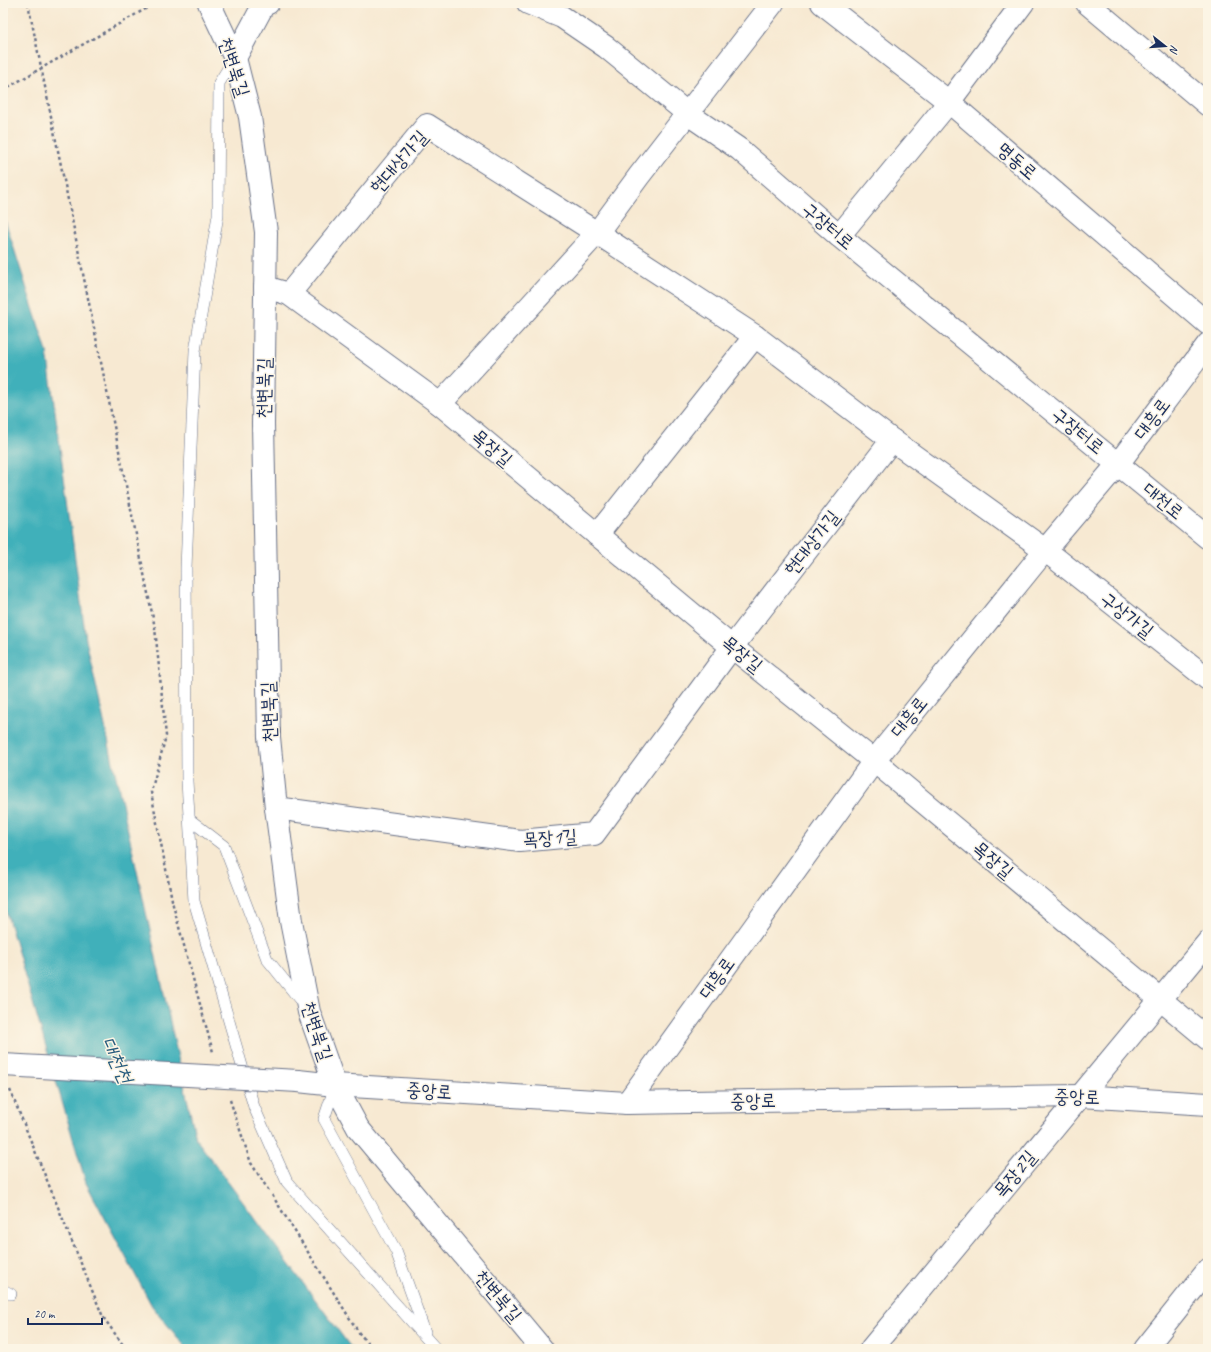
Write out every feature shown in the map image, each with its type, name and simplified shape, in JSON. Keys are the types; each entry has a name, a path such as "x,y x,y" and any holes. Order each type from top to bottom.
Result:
{"street":[{"name":"천변북길","path":"209,3 235,58 250,117 266,232 263,424 269,737 276,808 291,921 309,1012 335,1085 358,1128 542,1349"},
{"path":"235,58 264,4 268,3"},
{"name":"구장터로","path":"528,3 562,17 606,47 688,114 739,149 839,236 1118,464"},
{"path":"440,404 597,233 639,176 773,3"},
{"name":"명동로","path":"822,3 949,102 1208,324"},
{"path":"839,236 949,102 1023,3"},
{"path":"1087,3 1208,105"},
{"name":"현대상가길","path":"289,294 427,125 756,336 892,440 1046,550"},
{"name":"목장길","path":"265,287 289,294 440,404 732,647 874,761 1208,1039"},
{"path":"597,535 756,336"},
{"name":"대흥로","path":"627,1103 874,761 1118,464 1208,344"},
{"name":"현대상가길","path":"732,647 892,440"},
{"name":"대천로","path":"1118,464 1208,538"},
{"name":"구상가길","path":"1046,550 1208,679"},
{"name":"목장1길","path":"276,808 520,841 594,834 732,647"},
{"path":"1160,1000 1208,942"},
{"name":"목장2길","path":"871,1349 1160,1000"},
{"name":"중앙로","path":"3,1065 298,1081 335,1085 627,1103 1080,1096 1208,1104"},
{"path":"1144,1349 1208,1270"}],"lane":[{"path":"235,58 219,83 218,215 195,351 186,568 187,781 194,901 254,1107 287,1182 428,1338 436,1349"},
{"path":"189,819 224,846 267,959 309,1012"},
{"path":"335,1085 324,1119 396,1251 428,1338"}],"path":[{"path":"28,3 155,628 166,736 152,792 173,905 215,1057"},
{"path":"3,90 155,4"},
{"path":"9,1089 103,1317 126,1349"},
{"path":"228,1095 251,1163 359,1333 373,1349"}],"water":[{"name":"대천천","path":"3,214 47,352 86,640 196,1139 352,1349 187,1349 152,1306 86,1183 3,901"}]}
